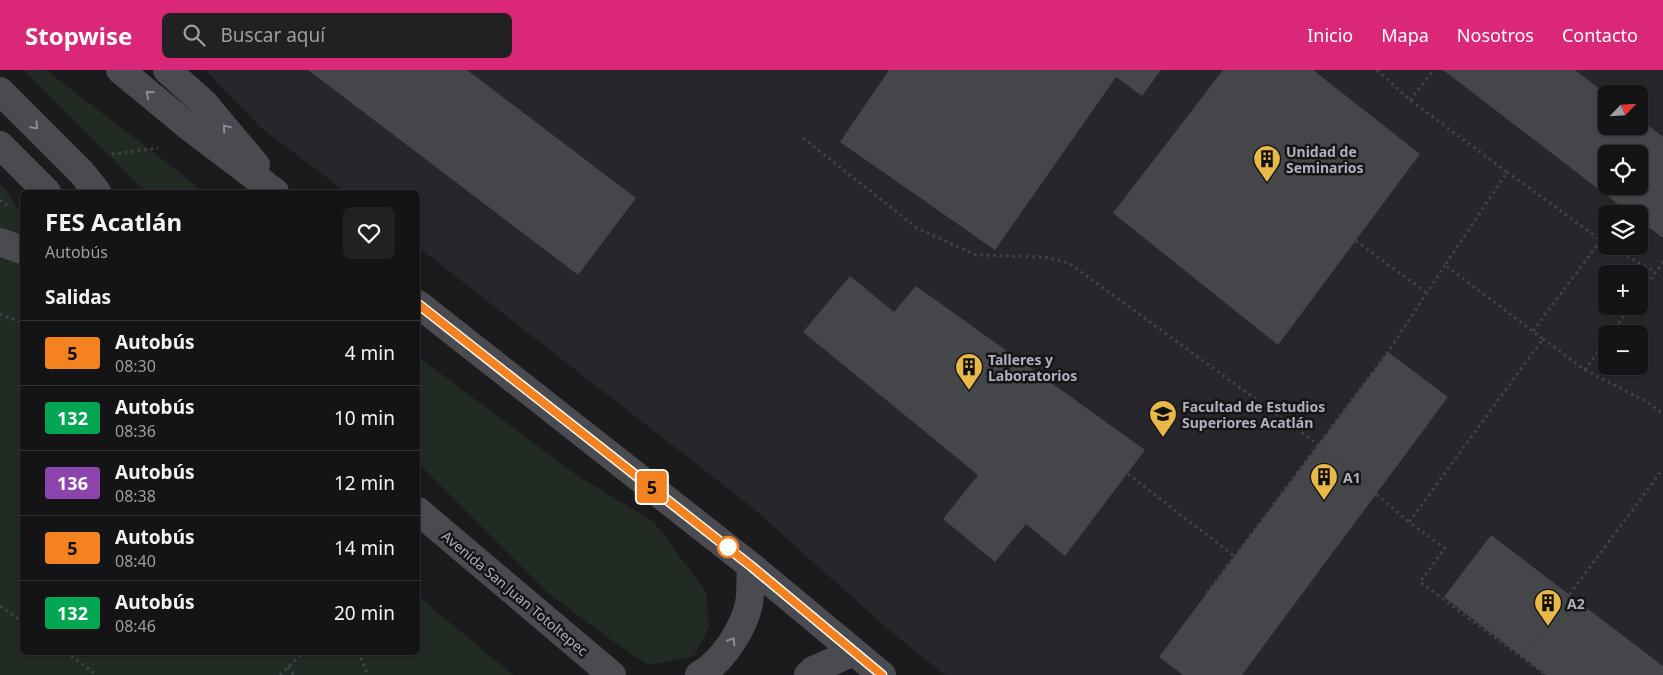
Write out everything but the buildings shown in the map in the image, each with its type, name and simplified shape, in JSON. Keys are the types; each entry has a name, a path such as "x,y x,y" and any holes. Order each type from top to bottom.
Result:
{"main road":[{"path":"120,70 183,122 272,190"},
{"path":"167,70 204,103 277,190"},
{"path":"0,91 90,183"},
{"path":"0,145 45,190"},
{"path":"0,242 20,249"},
{"path":"420,306 751,566 882,675"},
{"name":"Avenida San Juan Totoltepec","path":"420,513 612,675"},
{"path":"699,675 708,670 734,640 749,604 751,566"},
{"path":"808,675 814,670 854,652"}],"path":[{"path":"1377,70 1410,100 1598,240"},
{"path":"1410,100 1434,70"},
{"path":"90,183 97,156 168,147 183,122"},
{"path":"804,138 917,228 976,255 1044,257 1069,263 1320,446 1409,522 1445,548 1420,582 1546,675"},
{"path":"1207,593 1320,446 1388,352 1507,172"},
{"path":"1356,241 1426,292"},
{"path":"1533,331 1598,244"},
{"path":"1626,255 1655,272"},
{"path":"1648,282 1663,262"},
{"path":"1445,265 1585,370 1647,402 1663,414"},
{"path":"0,314 20,323"},
{"path":"1409,522 1543,339"},
{"path":"1585,370 1598,351"},
{"path":"1523,657 1663,469"},
{"path":"1128,474 1234,556"},
{"path":"0,606 20,621"},
{"path":"70,655 97,675"},
{"path":"280,675 301,655"},
{"path":"359,655 368,675"},
{"path":"288,667 294,675"}],"shaded area":[{"path":"24,70 46,70 202,190 144,190"},
{"name":"Facultad de Estudios Superiores Acatlán","path":"205,70 1663,70 1663,675 945,675 889,630 754,509 420,249 420,190 343,190 261,128"},
{"path":"0,184 20,211 20,655 420,655 420,598 513,675 0,675"},
{"path":"420,358 578,476 654,522 706,592 709,627 694,656 649,665 622,648 549,594 420,465"}],"bus line":[{"name":"5","path":"420,306 751,566 882,675"}],"place":[{"name":"Unidad de Seminarios","path":"1267,183"},
{"name":"Talleres y Laboratorios","path":"969,391"},
{"name":"Facultad de Estudios Superiores Acatlán","path":"1163,438"},
{"name":"A1","path":"1324,501"},
{"name":"A2","path":"1548,627"}]}
